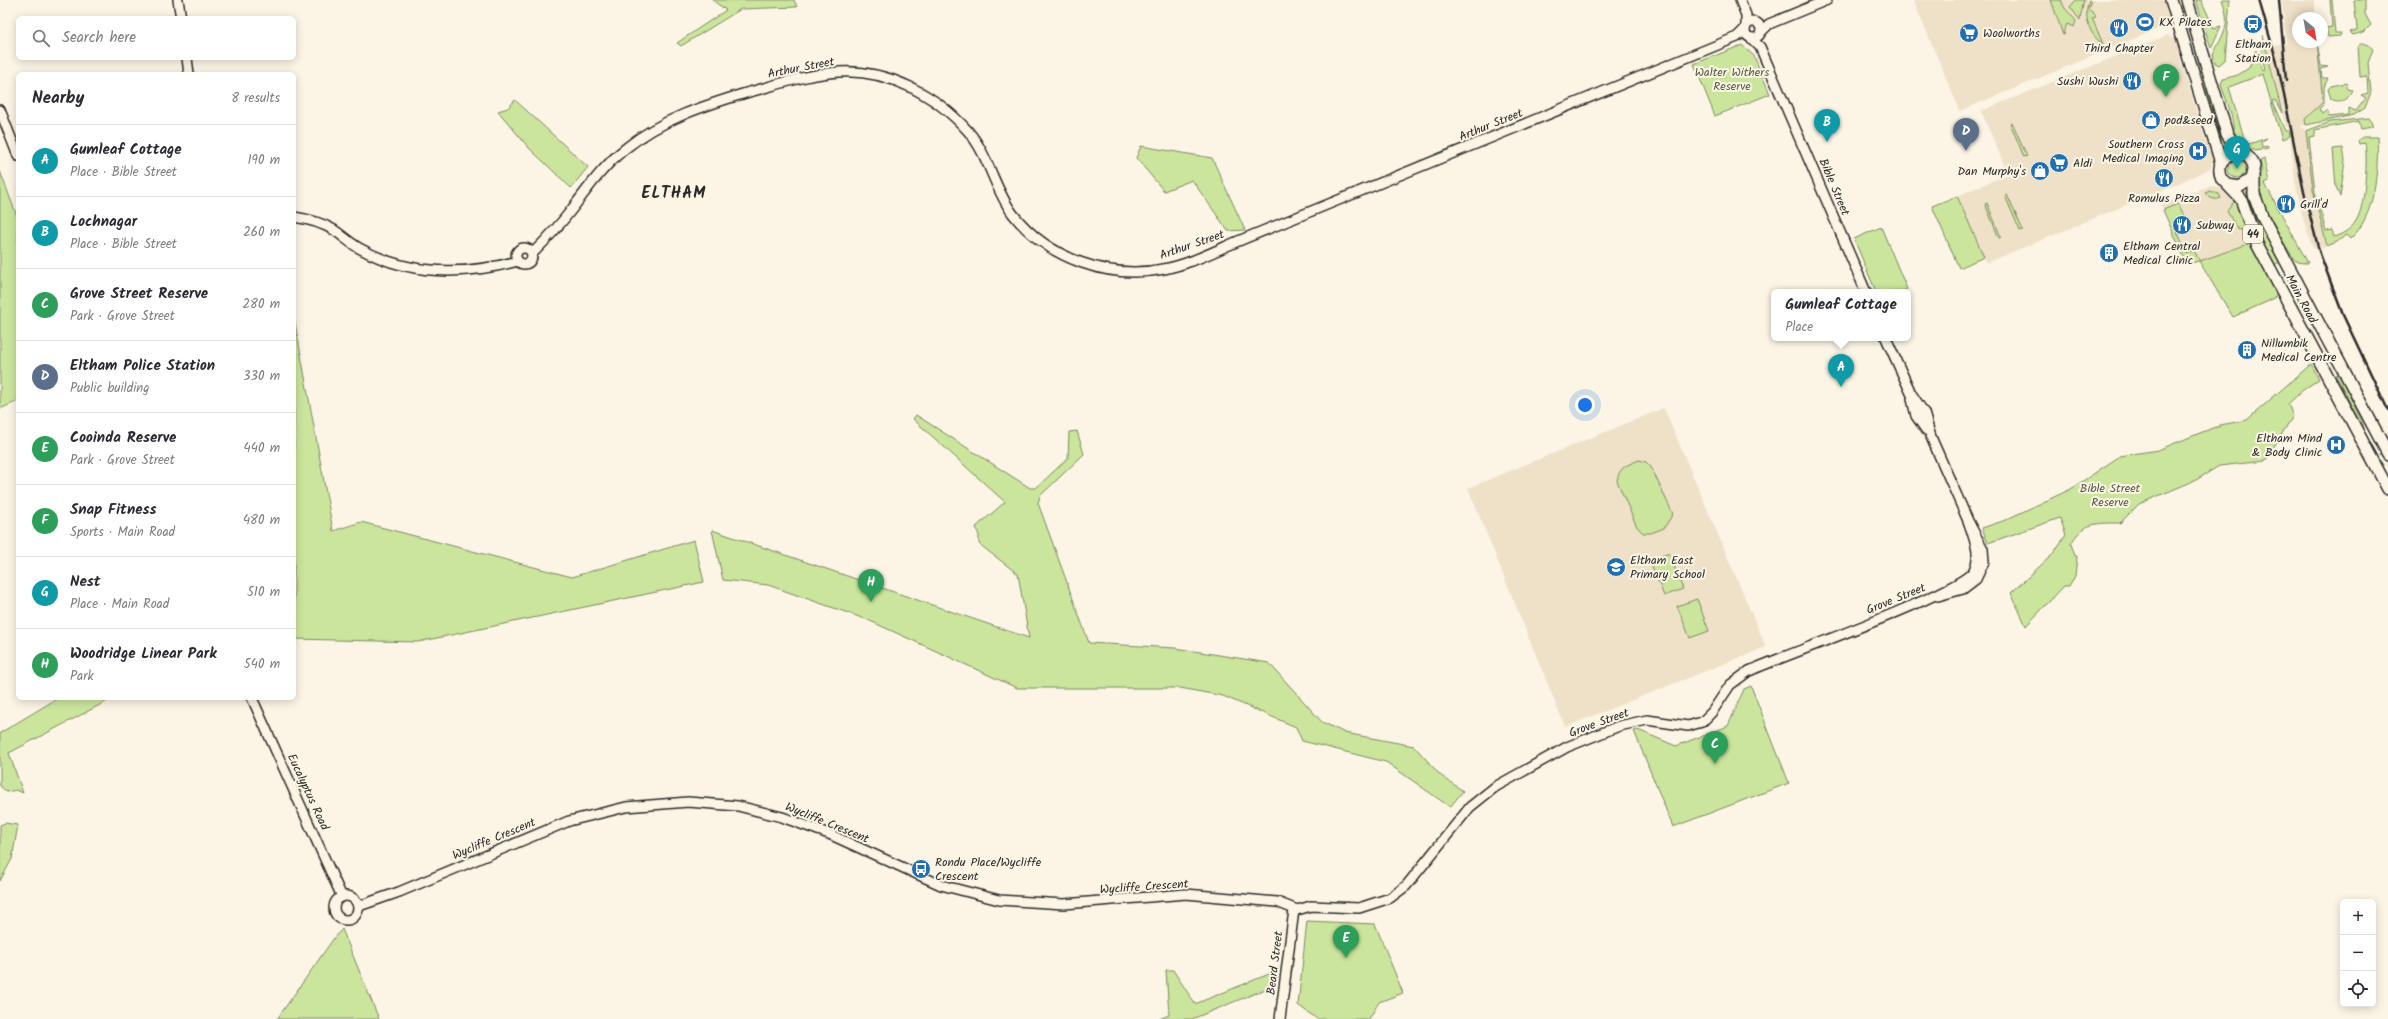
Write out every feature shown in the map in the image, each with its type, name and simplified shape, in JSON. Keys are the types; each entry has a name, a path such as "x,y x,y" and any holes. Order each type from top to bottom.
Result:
{"main road":[{"name":"44","path":"2187,0 2210,72 2227,134 2234,144 2253,162 2254,172"},
{"name":"44","path":"2173,2 2221,163 2220,175 2228,184"},
{"path":"2189,59 2210,72"},
{"path":"2221,163 2226,156 2233,152 2246,154"},
{"path":"2228,184 2243,186 2252,179 2254,172"},
{"name":"Main Road","path":"2254,172 2256,202 2301,292 2388,454"},
{"name":"Main Road","path":"2228,184 2243,204 2257,244 2388,489"},
{"path":"2279,284 2294,277"},
{"path":"2286,299 2301,292"},
{"path":"2377,466 2388,461"}],"street":[{"path":"178,0 181,16"},
{"name":"Bible Street","path":"1740,0 1865,289"},
{"name":"Arthur Street","path":"529,251 557,226 606,165 626,147 658,126 705,105 818,75 840,72 861,73 904,84 941,105 968,132 979,147 995,182 1013,213 1037,238 1052,248 1069,258 1107,270 1124,272 1163,269 1236,242 1827,0"},
{"path":"187,60 189,72"},
{"path":"0,110 16,151"},
{"path":"296,217 318,222 373,256 403,267 451,272 490,267 517,258"},
{"path":"520,249 529,251 528,262 523,263 517,258 520,249"},
{"name":"Grove Street","path":"1294,910 1311,906 1359,908 1390,898 1413,880 1479,799 1555,754 1596,735 1630,722 1647,720 1680,725 1695,724 1707,718 1730,685 1749,671 1935,596 1950,594 1968,586 1976,579 1983,549 1969,523 1931,437 1916,416 1911,393 1887,341"},
{"name":"Eucalyptus Road","path":"253,700 342,897"},
{"name":"Wycliffe Crescent","path":"359,906 399,892 569,821 626,807 688,802 738,806 782,817 829,834 941,885 999,900 1064,904 1198,895 1277,902 1294,910"},
{"path":"342,897 354,899 359,906 355,917 348,921 341,920 336,916 334,908 336,901 342,897"},
{"name":"Beard Street","path":"1280,1019 1294,910"}],"shaded area":[{"path":"1913,0 2165,0 2170,18 2165,26 1960,111"},
{"path":"2282,0 2315,0 2315,12 2292,12 2292,48 2318,48 2323,102 2305,119 2306,125 2301,126 2302,129 2305,128 2306,131 2313,190 2327,246 2316,251 2311,244 2302,215 2295,181 2289,127 2286,127 2282,113 2267,47 2286,44"},
{"path":"2168,35 2177,38 2181,48 2178,51 2206,141 2210,142 2213,158 2211,168 2136,203 2131,203 1986,263 1957,196 2008,174 1981,111"},
{"path":"2211,185 2224,189 2235,200 2245,228 2276,295 2271,301 2233,317 2199,261 2187,264 2161,205"},
{"name":"Eltham East Primary School","path":"1664,408 1766,647 1565,727 1468,488"}],"green space":[{"path":"712,0 794,0 797,7 741,9 681,46 677,43 726,10"},
{"path":"2051,0 2061,0 2064,7 2076,21 2074,27 2067,24 2063,33 2065,34 2063,35"},
{"path":"2076,0 2084,0 2080,20 2070,7"},
{"path":"2196,0 2201,0 2214,28 2221,26 2211,48"},
{"path":"2222,0 2230,0 2225,60 2219,65 2215,63 2213,55 2223,35 2226,23 2225,9"},
{"path":"2330,0 2332,0 2335,33 2341,33 2340,36 2328,37 2328,28 2332,27"},
{"path":"2354,0 2365,0 2365,14 2371,25 2364,32 2353,35 2350,32 2357,30"},
{"path":"2089,1 2091,2 2088,9 2095,14 2096,17 2092,18 2103,44 2094,36 2088,25 2087,7"},
{"path":"2263,35 2282,113 2275,100 2272,101 2285,131 2289,131 2290,136 2282,140 2263,74 2229,87 2245,141 2249,144 2267,138 2261,142 2262,147 2268,146 2268,148 2256,151 2238,139 2221,84 2223,79 2238,75 2249,68 2255,51 2257,51 2262,71 2265,70 2261,52"},
{"path":"2364,44 2373,49 2368,63 2371,92 2365,108 2354,115 2306,125 2305,119 2323,102 2318,48 2321,66 2328,67 2321,69 2322,78 2328,78 2324,87 2324,104 2319,109 2322,114 2327,110 2329,117 2348,115 2348,108 2356,111 2366,98 2361,95 2368,93 2367,76 2360,77 2358,46"},
{"name":"Walter Withers Reserve","path":"1742,45 1754,56 1770,94 1715,116 1694,64"},
{"path":"2205,76 2224,138 2229,147 2225,150 2200,77"},
{"path":"2346,83 2347,89 2353,90 2349,96 2341,101 2331,99 2328,89 2331,86"},
{"path":"515,100 588,167 571,188 529,148 498,111 508,108"},
{"path":"2369,118 2373,123 2372,127 2361,129 2359,121 2315,130 2315,136 2309,137 2315,192 2326,231 2332,230 2334,237 2345,232 2356,221 2362,202 2365,180 2366,150 2365,143 2359,144 2358,140 2363,137 2377,137 2377,163 2374,192 2365,219 2350,239 2346,235 2337,242 2327,246 2313,190 2306,131 2330,122"},
{"path":"2012,122 2027,156 2024,157 2010,123"},
{"path":"1141,146 1212,158 1245,230 1228,231 1192,180 1164,191 1136,158"},
{"path":"2343,148 2345,160 2340,197 2336,187 2333,149"},
{"path":"2264,159 2269,182 2265,184 2308,263 2298,262 2293,258 2276,229 2260,195 2260,161"},
{"path":"2233,160 2241,160 2246,165 2244,176 2241,178 2233,178 2228,173 2228,165"},
{"path":"0,171 16,214 16,402 0,409"},
{"path":"2210,191 2219,194 2221,198 2210,198 2205,193"},
{"path":"2248,192 2253,210 2280,262 2274,265 2259,237 2244,194"},
{"path":"2007,195 2023,230 2020,231 2005,196"},
{"path":"1957,196 1984,257 1959,268 1932,206"},
{"path":"2235,200 2245,228 2241,230 2237,229 2227,211"},
{"path":"1987,203 2001,237 1999,238 1985,204"},
{"path":"2178,204 2184,216 2173,222 2187,254 2194,251 2200,261 2251,243 2277,292 2275,298 2233,317 2199,261 2187,264 2163,210"},
{"path":"1881,227 1907,289 1875,289 1854,239"},
{"path":"296,328 333,531 361,522 572,577 694,540 704,582 418,642 296,639"},
{"name":"Bible Street Reserve","path":"2311,364 2319,379 2303,390 2288,404 2293,416 2265,461 2219,466 2196,480 2139,504 2120,523 2091,525 2080,531 2071,544 2075,556 2077,556 2075,576 2069,586 2064,586 2026,626 2011,593 2052,555 2066,535 2060,518 1988,543 1982,528 2003,521 2071,489 2120,456 2158,450 2220,425 2247,420"},
{"path":"2339,374 2364,426 2362,427 2336,375"},
{"path":"916,415 1030,488 1036,488 1068,458 1069,432 1077,431 1084,454 1040,496 1038,503 1089,643 1175,648 1269,663 1322,722 1345,733 1414,746 1440,775 1463,791 1450,807 1386,762 1302,741 1296,727 1223,696 1180,688 1017,688 868,620 768,585 723,580 712,530 1029,638 1018,574 979,544 979,536 976,527 1005,502 913,419"},
{"path":"1639,460 1646,462 1651,467 1673,514 1664,528 1651,533 1643,533 1637,527 1617,481 1618,476 1624,467"},
{"path":"1669,553 1683,589 1664,596 1650,561"},
{"path":"1697,599 1709,631 1690,638 1677,606"},
{"path":"1751,686 1789,783 1673,827 1634,731 1638,730 1676,746 1728,726 1744,689"},
{"path":"55,700 109,700 9,753 23,793 16,790 7,792 0,786 0,733"},
{"path":"5,823 18,825 12,859 0,881 0,825"},
{"path":"1307,921 1375,924 1403,993 1379,1002 1369,1019 1317,1019 1298,1005"},
{"path":"342,929 379,1019 277,1019 334,938"},
{"path":"1166,970 1173,970 1195,1004 1274,972 1273,986 1192,1019 1159,1019 1169,1015"}],"railway":[{"path":"2259,0 2278,66 2304,192 2319,251 2343,315 2388,410"},
{"path":"2279,0 2286,80"}],"place":[{"name":"KX Pilates","path":"2145,22"},
{"name":"Eltham Station","path":"2253,24"},
{"name":"Third Chapter","path":"2119,28"},
{"name":"Woolworths","path":"1969,33"},
{"name":"Sushi Wushi","path":"2132,81"},
{"name":"Snap Fitness","path":"2166,97"},
{"name":"pod&seed","path":"2151,120"},
{"name":"Lochnagar","path":"1827,142"},
{"name":"Eltham Police Station","path":"1966,151"},
{"name":"Southern Cross Medical Imaging","path":"2198,151"},
{"name":"Aldi","path":"2059,163"},
{"name":"Nest","path":"2237,169"},
{"name":"Dan Murphy's","path":"2040,171"},
{"name":"Romulus Pizza","path":"2164,178"},
{"name":"Grill'd","path":"2286,204"},
{"name":"Subway","path":"2182,225"},
{"name":"Eltham Central Medical Clinic","path":"2109,253"},
{"name":"Nillumbik Medical Centre","path":"2247,350"},
{"name":"Gumleaf Cottage","path":"1841,387"},
{"name":"Eltham Mind & Body Clinic","path":"2336,445"},
{"name":"Eltham East Primary School","path":"1616,567"},
{"name":"Woodridge Linear Park","path":"871,602"},
{"name":"Grove Street Reserve","path":"1715,764"},
{"name":"Rondu Place/Wycliffe Crescent","path":"921,869"},
{"name":"Cooinda Reserve","path":"1346,958"}],"district":[{"name":"ELTHAM","path":"674,193"}]}
